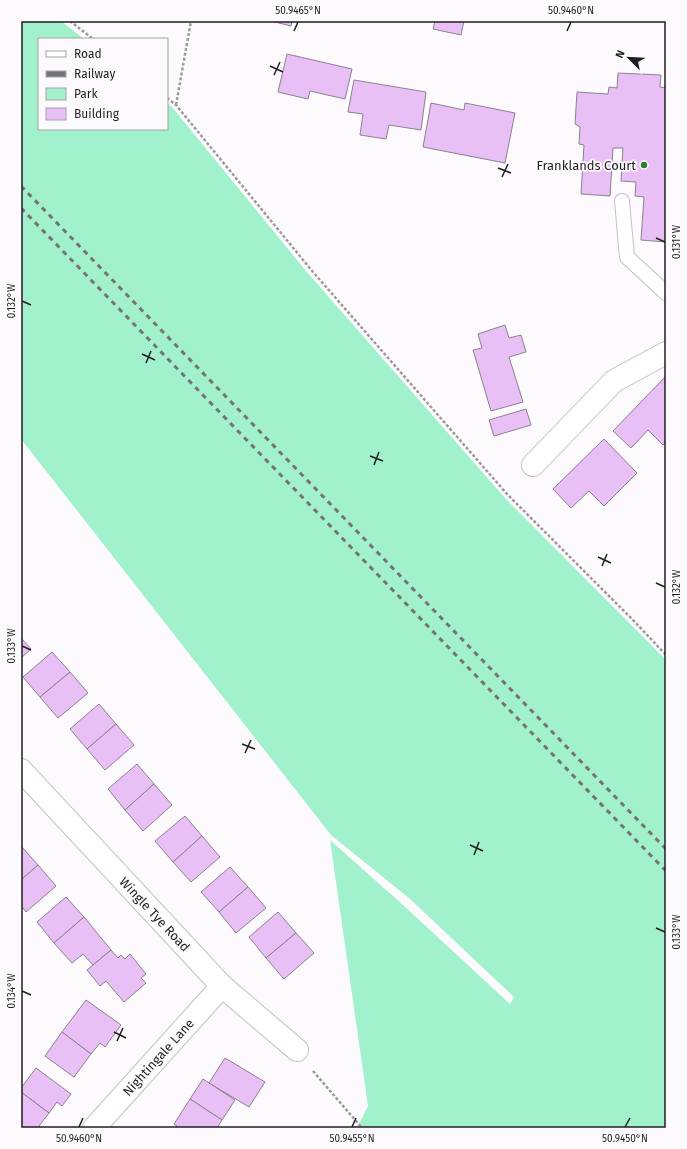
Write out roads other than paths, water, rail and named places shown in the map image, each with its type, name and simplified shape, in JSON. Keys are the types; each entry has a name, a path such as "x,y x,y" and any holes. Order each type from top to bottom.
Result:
{"street":[{"path":"533,465 614,381 666,353"},
{"name":"Wingle Tye Road","path":"21,770 222,986 297,1050"},
{"name":"Nightingale Lane","path":"94,1128 222,986"}],"lane":[{"path":"622,201 627,257 666,293"}],"railway":[{"path":"21,186 666,849"},
{"path":"21,208 666,871"}],"place":[{"name":"Franklands Court","path":"644,165"}]}
